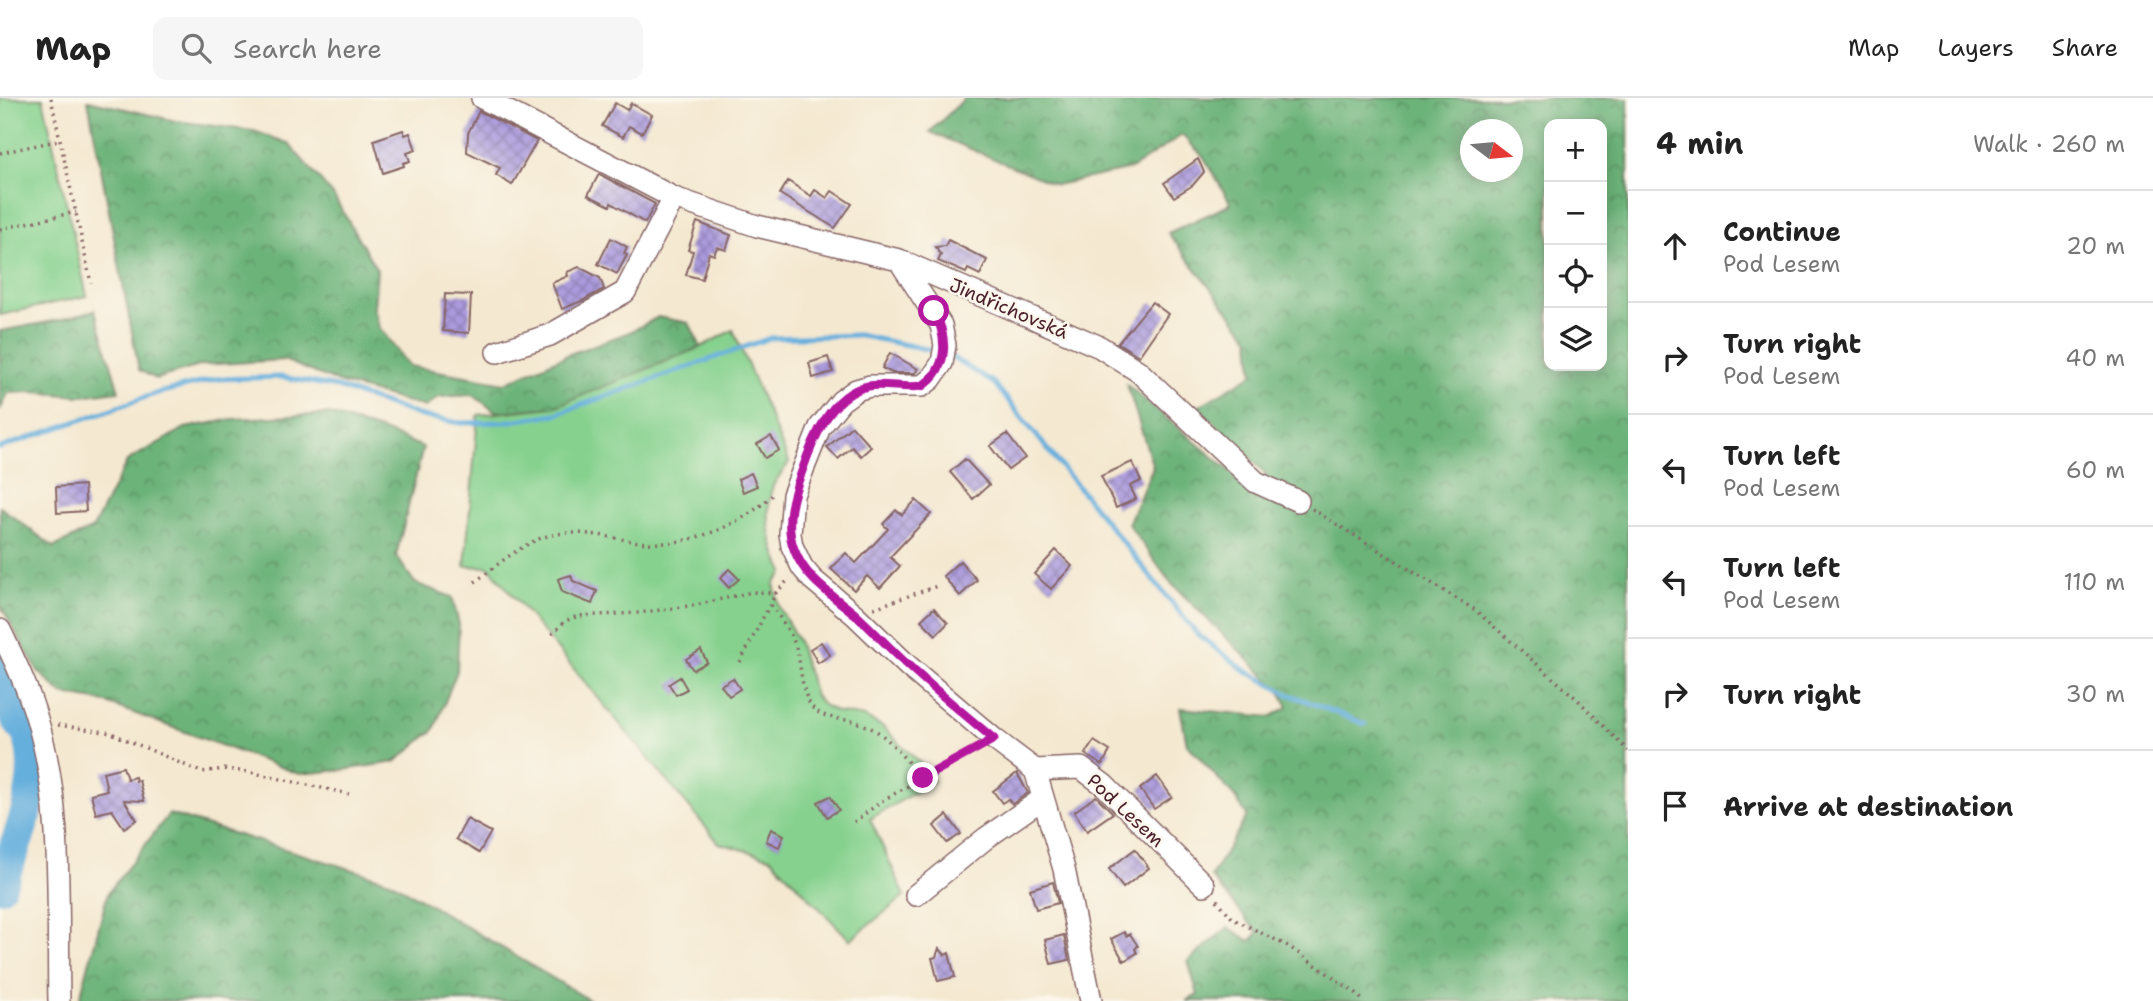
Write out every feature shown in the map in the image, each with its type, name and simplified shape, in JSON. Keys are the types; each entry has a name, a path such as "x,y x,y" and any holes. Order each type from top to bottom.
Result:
{"street":[{"name":"Jindřichovská","path":"482,98 674,198 757,226 900,260 1100,347 1138,371 1255,482 1298,501"},
{"path":"497,352 550,335 625,292 674,198"},
{"path":"900,260 941,325 945,345 942,363 931,379 922,386 870,386 856,390 841,401 820,427 793,495 790,517 792,546 811,579 855,615 908,666 1034,770 1064,869 1091,1001"},
{"path":"0,630 29,691 55,807 59,1001"},
{"name":"Pod Lesem","path":"1034,770 1081,768 1104,785 1204,885"},
{"path":"916,895 986,838 1042,799"}],"path":[{"path":"51,98 91,283"},
{"path":"0,153 60,140"},
{"path":"0,229 76,212"},
{"path":"475,582 533,542 549,536 576,533 643,543 680,542 705,535 733,522 766,501 777,490"},
{"path":"1298,501 1475,610 1577,699 1628,751"},
{"path":"855,615 937,586"},
{"path":"552,634 565,621 578,616 656,611 752,592 776,593 740,662"},
{"path":"771,605 795,643 804,690 813,708 827,716 857,722 886,736 923,778"},
{"path":"38,722 111,733 201,772 225,769 249,772 349,794"},
{"path":"854,822 883,800 994,739"},
{"path":"1204,885 1233,919 1288,946 1356,993 1363,1001"}],"green space":[{"path":"0,98 43,98 87,296 0,315"},
{"path":"965,98 1628,98 1628,1001 1186,1001 1198,995 1188,961 1228,927 1250,941 1258,933 1211,877 1247,816 1234,796 1187,744 1180,708 1270,717 1288,707 1280,691 1170,582 1128,524 1153,467 1127,385 1260,496 1266,474 1198,407 1253,374 1250,339 1168,233 1231,204 1203,156 1182,135 1131,169 1056,185 930,132"},
{"path":"88,100 176,121 254,131 288,143 333,195 377,270 374,307 379,327 409,366 505,383 567,355 630,332 658,317 689,323 701,347 554,407 496,412 473,395 439,397 425,407 338,382 284,360 202,365 156,379 139,370"},
{"path":"95,310 119,391 80,396 8,393 0,410 0,331"},
{"path":"733,330 789,462 773,486 770,496 772,541 784,572 774,584 779,607 798,641 815,696 823,705 836,712 864,717 882,726 922,765 934,781 870,819 905,896 850,940 770,857 719,843 489,567 465,566 478,415 554,407 701,347"},
{"path":"329,414 423,447 396,556 415,583 452,597 459,624 457,671 434,730 395,762 299,774 101,701 62,694 38,671 0,605 0,507 54,547 93,528 127,461 185,428 233,419"},
{"path":"169,814 390,881 591,1001 79,1001 108,893"}],"building":[{"path":"615,103 627,110 631,103 652,115 642,133 629,126 623,137 602,126"},
{"path":"479,111 537,141 512,185 496,175 500,168 467,152 468,133"},
{"path":"403,130 405,135 410,133 416,150 407,153 410,161 403,163 404,166 383,173 374,140"},
{"path":"1198,159 1204,172 1193,185 1174,197 1164,183"},
{"path":"599,174 655,204 645,223 611,203 610,206 588,195"},
{"path":"788,181 811,196 815,190 827,198 832,191 852,204 835,228 780,194"},
{"path":"697,222 731,235 726,250 717,247 714,255 709,253 702,279 686,275 693,251 688,250"},
{"path":"611,238 627,247 624,253 627,255 617,274 598,264"},
{"path":"948,240 987,260 980,275 968,269 966,273 938,261 941,255 935,247 945,246"},
{"path":"579,267 600,278 604,289 562,309 552,283 568,276 567,272"},
{"path":"445,294 471,295 469,333 443,331"},
{"path":"1152,302 1168,314 1139,356 1118,343"},
{"path":"890,353 918,369 915,373 892,373 882,368"},
{"path":"828,357 833,372 813,378 809,363"},
{"path":"852,426 871,447 861,456 852,447 838,459 827,447"},
{"path":"1007,434 1025,458 1008,470 990,446"},
{"path":"771,436 779,450 765,458 757,444"},
{"path":"965,459 989,485 973,499 950,472"},
{"path":"1132,462 1141,481 1130,486 1136,499 1116,508 1101,476"},
{"path":"751,473 757,486 743,492 738,479"},
{"path":"84,485 86,511 57,513 56,487"},
{"path":"916,500 931,514 890,557 900,566 880,588 867,576 854,590 831,569 846,553 856,563 888,529 883,524 896,510 902,515"},
{"path":"1056,550 1072,566 1051,589 1034,574"},
{"path":"960,561 977,580 960,596 943,576"},
{"path":"729,569 739,579 729,588 720,578"},
{"path":"571,575 573,581 597,591 592,604 562,592 558,579"},
{"path":"934,608 948,623 936,635 921,620"},
{"path":"821,642 830,655 818,663 810,649"},
{"path":"701,650 707,662 693,670 686,659"},
{"path":"680,677 687,689 676,695 669,684"},
{"path":"733,678 740,689 729,696 721,685"},
{"path":"1094,741 1110,751 1102,765 1085,754"},
{"path":"123,767 127,779 135,777 136,781 139,780 144,801 124,800 137,820 124,828 112,810 96,814 91,794 107,790 103,772"},
{"path":"1017,773 1028,793 1012,804 1008,799 1002,803 993,791"},
{"path":"1157,776 1172,797 1154,809 1140,789"},
{"path":"830,796 839,810 827,817 818,802"},
{"path":"1096,796 1113,813 1087,831 1074,812"},
{"path":"947,815 961,834 947,843 934,826"},
{"path":"467,819 491,832 479,853 456,839"},
{"path":"771,829 784,835 779,847 766,841"},
{"path":"1135,849 1149,868 1123,888 1109,869"},
{"path":"1053,882 1058,903 1036,909 1030,889"},
{"path":"1124,932 1126,936 1130,934 1138,946 1135,949 1137,953 1124,961 1111,939"},
{"path":"1064,935 1069,960 1051,964 1045,940"},
{"path":"939,948 945,955 949,953 955,977 938,981 932,958 936,957"}],"waterway":[{"path":"0,448 158,393 216,379 282,377 337,387 421,416 460,423 504,422 556,414 770,338 858,335 936,351"},
{"path":"951,357 994,383 1197,634 1243,669 1286,693 1365,724"},
{"path":"0,652 14,714 29,738 33,774 26,814 0,886"}],"route":[{"path":"923,778 994,739 811,579 792,546 790,517 793,495 806,458 820,427 841,401 856,390 870,386 922,386 938,372 945,345 941,325 934,311"}]}
